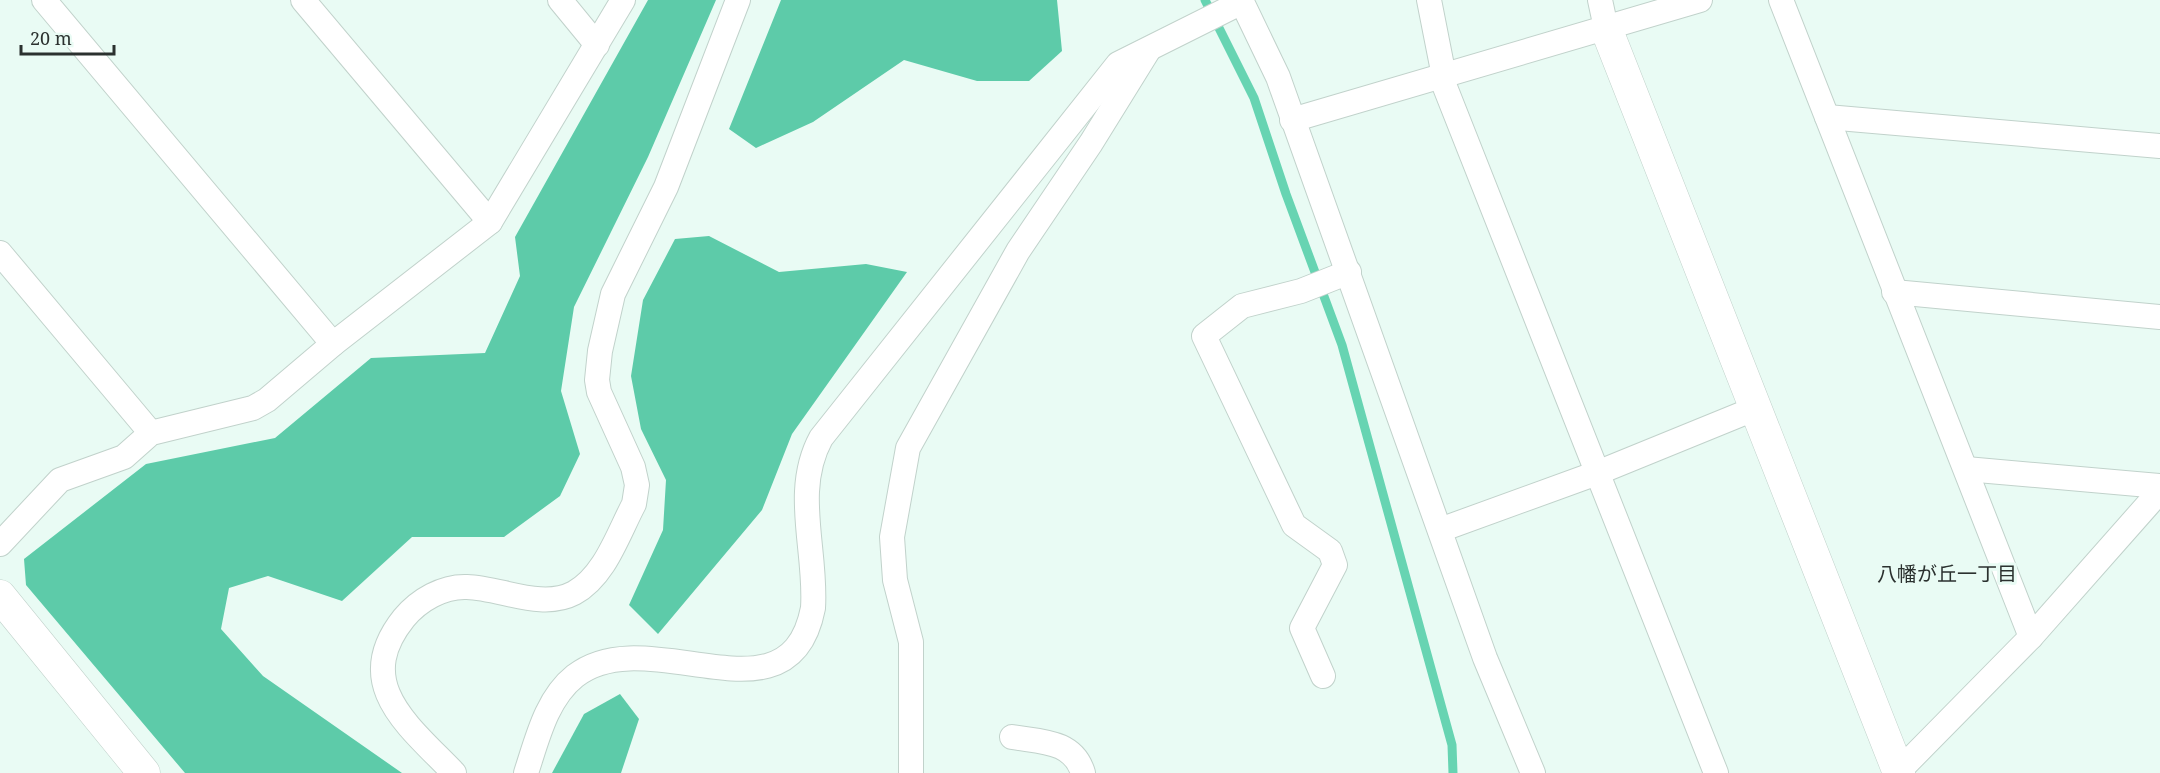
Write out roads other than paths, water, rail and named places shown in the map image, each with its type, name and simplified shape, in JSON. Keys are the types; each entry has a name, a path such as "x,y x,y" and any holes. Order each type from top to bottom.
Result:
{"street":[{"path":"44,0 333,344"},
{"path":"303,0 490,222"},
{"path":"560,0 597,45"},
{"path":"0,544 60,480 124,457 151,433 253,408 267,399 333,344 490,222 623,0"},
{"path":"454,773 417,735 389,699 382,671 389,639 409,612 435,594 451,588 468,587 535,599 561,598 572,594 596,576 634,504 636,495 633,467 601,401 597,380 613,294 666,187 738,0"},
{"path":"1429,0 1442,66 1441,77 1716,773"},
{"path":"1292,120 1441,77 1603,14 1700,0"},
{"path":"1781,0 2031,637"},
{"path":"526,773 549,708 575,676 598,664 620,657 633,657 755,670 777,663 795,648 803,637 813,608 806,483 810,462 821,438 1118,64 1148,51 1237,3 1278,77 1343,274 1440,531 1485,658 1533,773"},
{"path":"1603,14 1754,410 1898,773 2031,637 2160,491"},
{"path":"911,773 911,642 896,580 892,537 908,448 1018,251 1091,143 1148,51"},
{"path":"1827,117 2160,146"},
{"path":"0,253 151,433"},
{"path":"1323,676 1302,628 1335,565 1330,551 1293,525 1204,336 1242,306 1301,291 1343,274"},
{"path":"1894,292 2160,317"},
{"path":"1440,531 1597,473 1754,410"},
{"path":"1966,469 2160,486"},
{"path":"0,596 144,773"},
{"path":"1012,737 1061,745 1073,753 1083,773"}],"waterway":[{"path":"1205,0 1254,98 1286,194 1342,345 1452,745 1453,773"}],"district":[{"name":"八幡が丘一丁目","path":"1947,573"}]}
